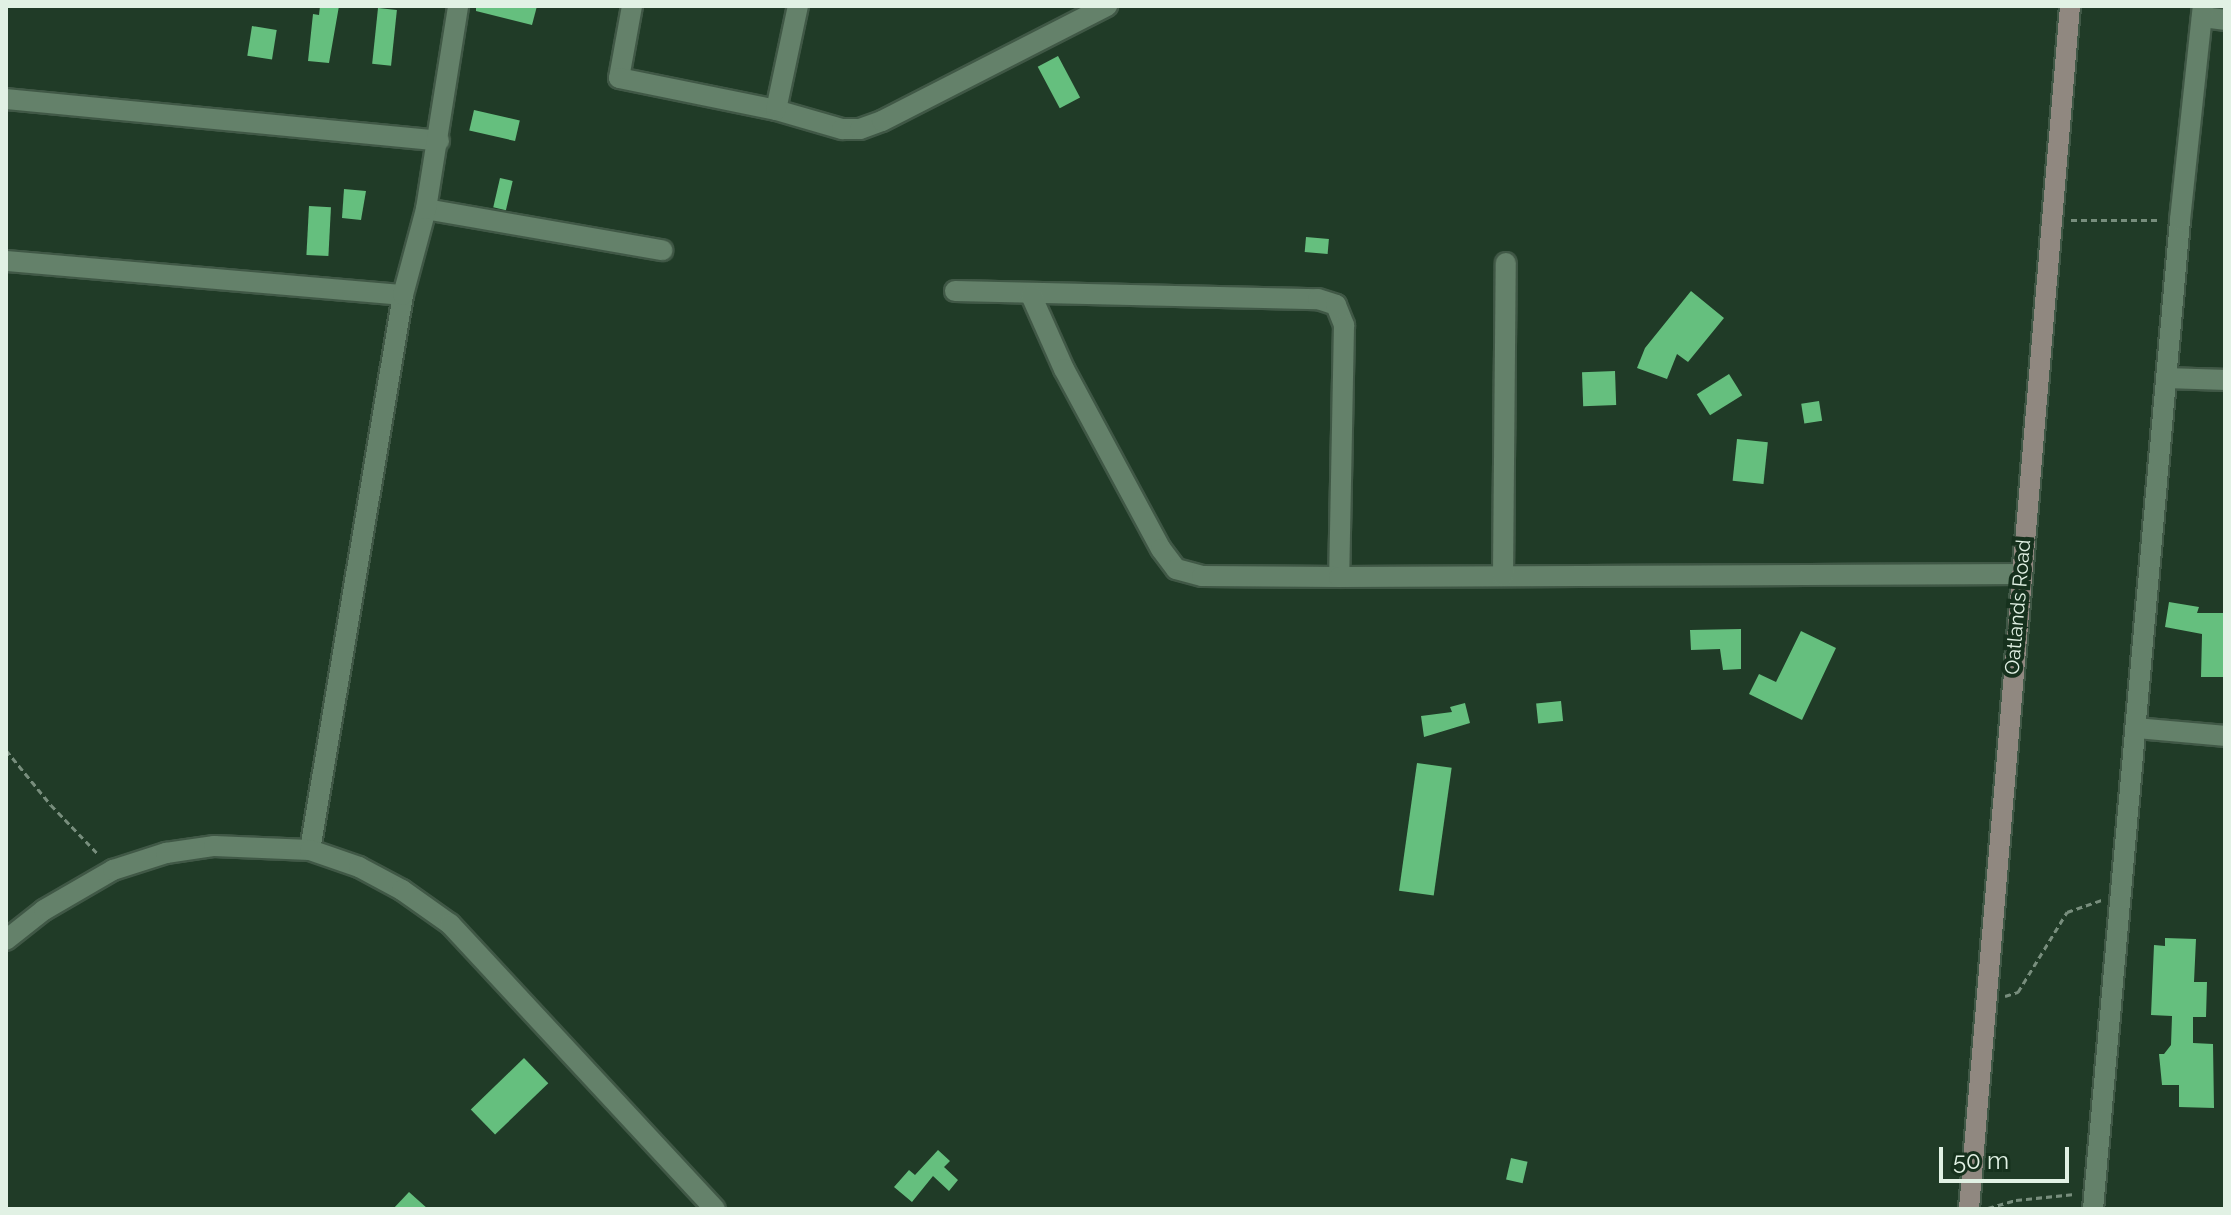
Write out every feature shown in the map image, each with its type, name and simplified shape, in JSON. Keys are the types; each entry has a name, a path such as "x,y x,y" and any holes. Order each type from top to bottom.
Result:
{"street":[{"path":"310,850 403,295 426,209 439,141 458,6"},
{"path":"632,6 619,78 776,110 842,129 860,129 1107,6"},
{"path":"776,110 798,6"},
{"name":"Oatlands Road","path":"1969,1209 2070,6"},
{"path":"2094,1201 2180,220 2202,12 2225,20"},
{"path":"6,99 439,141"},
{"path":"426,209 662,250"},
{"path":"6,261 403,295"},
{"path":"1503,576 1506,263"},
{"path":"955,291 1318,299 1336,305 1344,325 1339,577"},
{"path":"1031,295 1064,369 1161,549 1176,569 1202,576 1339,577 2021,574"},
{"path":"2168,378 2225,380"},
{"path":"2136,728 2225,736"},
{"path":"6,940 44,910 113,870 166,853 214,846 310,850 359,867 402,890 450,924 715,1209"}],"path":[{"path":"2052,221 2180,220"},
{"path":"6,750 51,805 113,870"},
{"path":"1987,1002 2018,992 2067,912 2091,902 2122,897"},
{"path":"1983,1209 2016,1200 2094,1201"}],"building":[{"path":"320,6 339,6 329,63 308,61 313,14 319,15"},
{"path":"476,6 537,6 532,25 476,11"},
{"path":"378,8 397,10 391,66 372,64"},
{"path":"252,26 277,30 272,60 247,56"},
{"path":"1058,56 1080,97 1060,108 1038,67"},
{"path":"474,110 520,121 515,141 469,130"},
{"path":"500,178 513,181 506,210 493,207"},
{"path":"344,189 366,191 361,220 342,218"},
{"path":"309,206 331,207 328,256 306,255"},
{"path":"1306,237 1329,239 1328,254 1305,252"},
{"path":"1691,291 1724,318 1688,362 1677,354 1667,379 1637,368 1645,348"},
{"path":"1615,371 1616,405 1583,406 1582,372"},
{"path":"1729,374 1742,395 1710,415 1697,394"},
{"path":"1819,401 1822,421 1804,424 1801,404"},
{"path":"1737,439 1768,442 1763,484 1733,481"},
{"path":"2169,602 2199,607 2197,613 2225,613 2225,677 2201,677 2202,634 2165,627"},
{"path":"1741,629 1741,669 1723,670 1720,649 1691,650 1690,630"},
{"path":"1801,631 1836,648 1802,720 1749,694 1759,674 1776,682"},
{"path":"1561,701 1563,721 1538,724 1536,704"},
{"path":"1465,703 1470,723 1424,737 1421,716 1452,712 1450,707"},
{"path":"1417,763 1452,768 1434,896 1399,891"},
{"path":"2165,938 2196,939 2194,982 2207,982 2206,1017 2193,1017 2193,1043 2213,1044 2214,1108 2179,1107 2179,1085 2162,1085 2159,1054 2164,1054 2171,1045 2172,1016 2151,1015 2154,945 2165,946"},
{"path":"524,1058 548,1083 495,1135 471,1109"},
{"path":"938,1150 950,1161 944,1167 958,1180 949,1191 933,1176 912,1202 894,1187 909,1170 915,1175"},
{"path":"1511,1158 1528,1162 1523,1183 1506,1179"},
{"path":"409,1192 428,1209 393,1209"}]}
